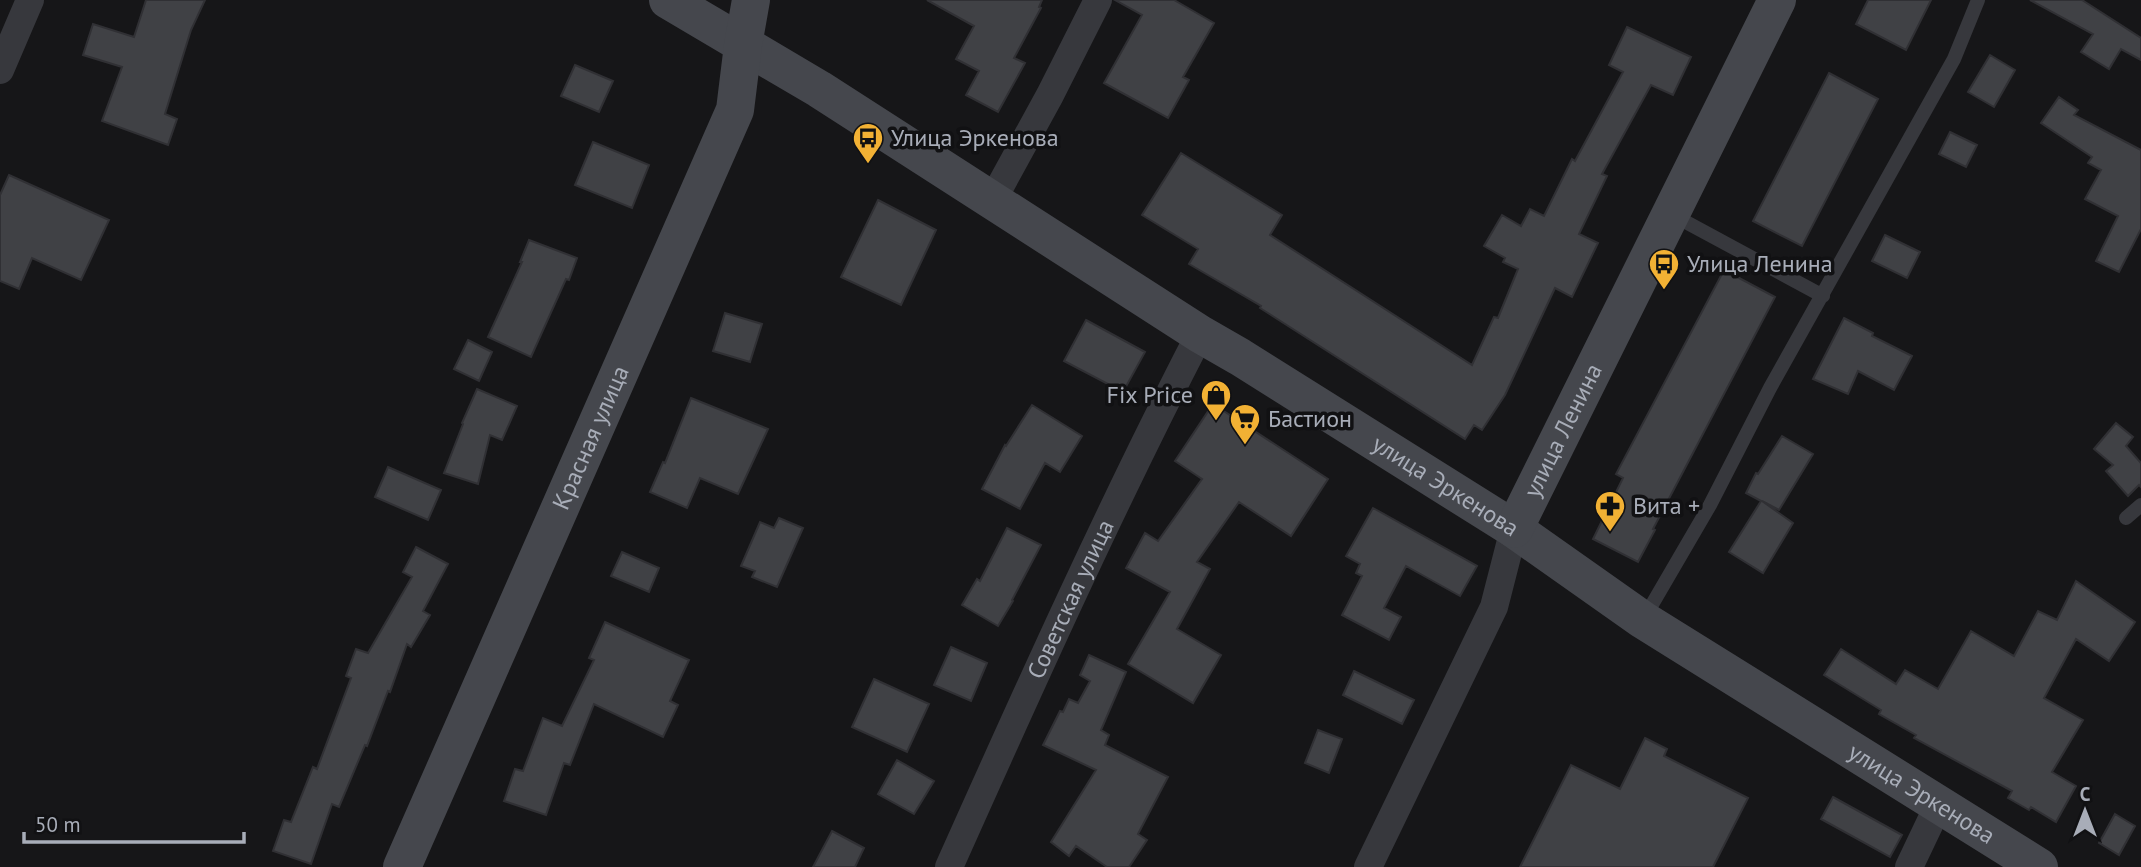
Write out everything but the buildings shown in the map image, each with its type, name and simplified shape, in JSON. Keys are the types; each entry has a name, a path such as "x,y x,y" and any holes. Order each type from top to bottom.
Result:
{"street":[{"path":"0,70 30,0"},
{"name":"улица Эркенова","path":"668,0 818,89 1200,334 1514,528 1643,620 2039,867"},
{"name":"Красная улица","path":"402,867 735,110 751,0"},
{"path":"992,201 1098,0"},
{"name":"улица Ленина","path":"1368,867 1494,607 1514,528 1777,0"},
{"name":"Советская улица","path":"949,867 1062,614 1154,422 1200,334"},
{"path":"1909,867 1939,804"}],"lane":[{"path":"1643,620 1710,505 1770,388 1954,59 1978,0"},
{"path":"1670,213 1823,296"},
{"path":"2126,518 2141,505"}],"place":[{"name":"Улица Эркенова","path":"868,165"},
{"name":"Улица Ленина","path":"1664,291"},
{"name":"Fix Price","path":"1216,422"},
{"name":"Бастион","path":"1245,446"},
{"name":"Вита +","path":"1610,533"}]}
